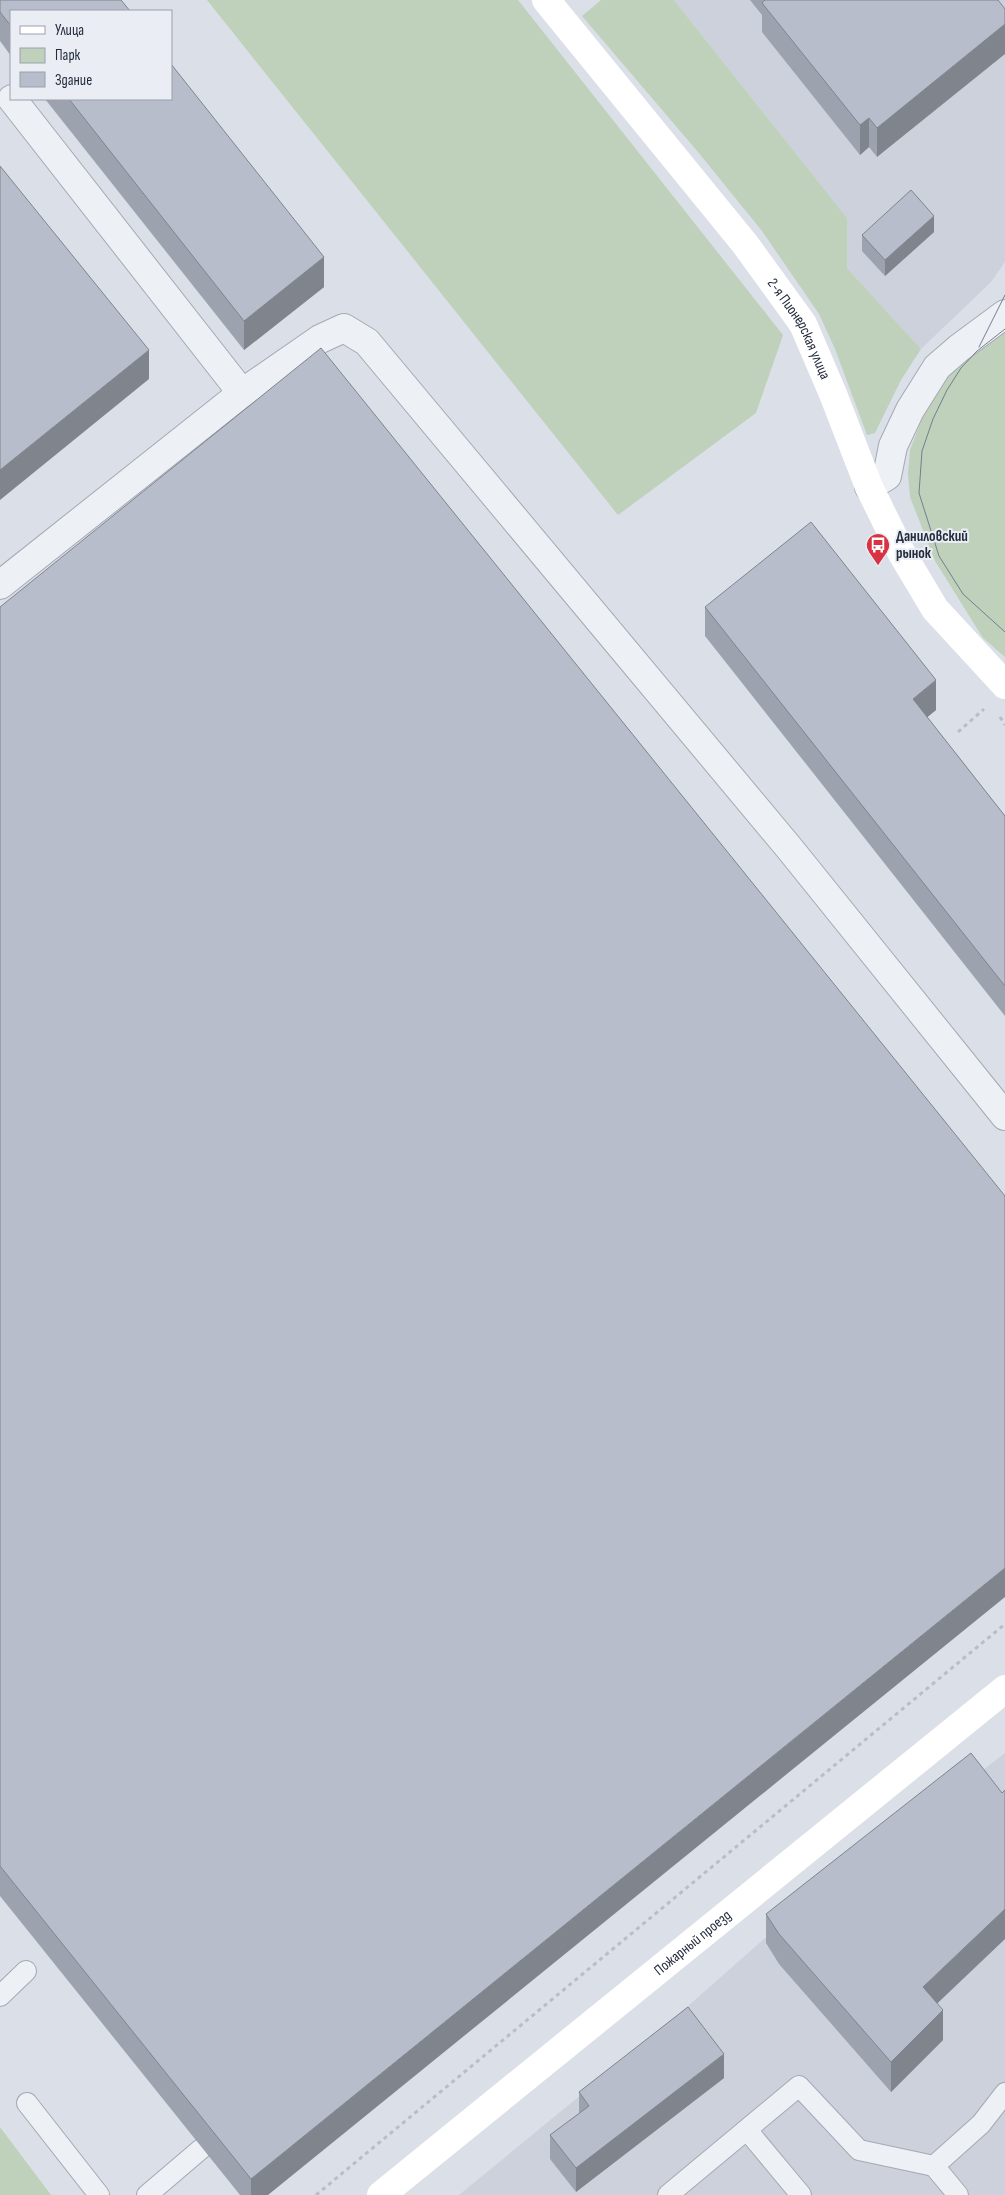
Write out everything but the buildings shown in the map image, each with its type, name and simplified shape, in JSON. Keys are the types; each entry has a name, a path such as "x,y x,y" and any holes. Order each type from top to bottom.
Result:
{"street":[{"name":"2-я Пионерская улица","path":"546,0 745,244 803,324 833,394 869,487 901,552 936,609 1005,685"},
{"path":"0,84 10,96"},
{"path":"14,100 242,394"},
{"path":"869,487 887,476 894,446 910,410 937,367 1005,314"},
{"path":"0,586 242,394 320,339 344,328 367,342 790,849 1005,1116"},
{"name":"Пожарный проезд","path":"382,2195 1005,1689"}],"lane":[{"path":"0,1996 26,1971"},
{"path":"668,2195 799,2086 859,2150 934,2166 958,2195"},
{"path":"934,2166 981,2124 1005,2093"},
{"path":"28,2103 99,2195"},
{"path":"747,2130 801,2195"},
{"path":"147,2195 201,2149"}],"path":[{"path":"316,2195 1005,1624"}],"shaded area":[{"path":"674,0 1005,0 1005,262 991,282 921,349 847,268 847,218"},
{"path":"1005,1753 1005,2195 459,2195 671,2021 764,1939"}],"green space":[{"path":"207,0 518,0 783,335 756,413 618,515"},
{"path":"601,0 674,0 847,218 847,268 921,349 901,380 875,433 867,435 835,349 819,314 762,231 698,152 582,16"},
{"path":"1005,322 1005,657 983,638 935,561 910,497 908,474 910,450 923,416 938,389 956,364"},
{"path":"0,2127 51,2195 0,2195"}],"tram line":[{"path":"979,347 1005,295"},
{"path":"1005,329 977,351 961,368 947,390 933,419 922,451 919,493 939,556 963,594 1005,632"}],"place":[{"name":"Даниловский рынок","path":"878,566"}]}
